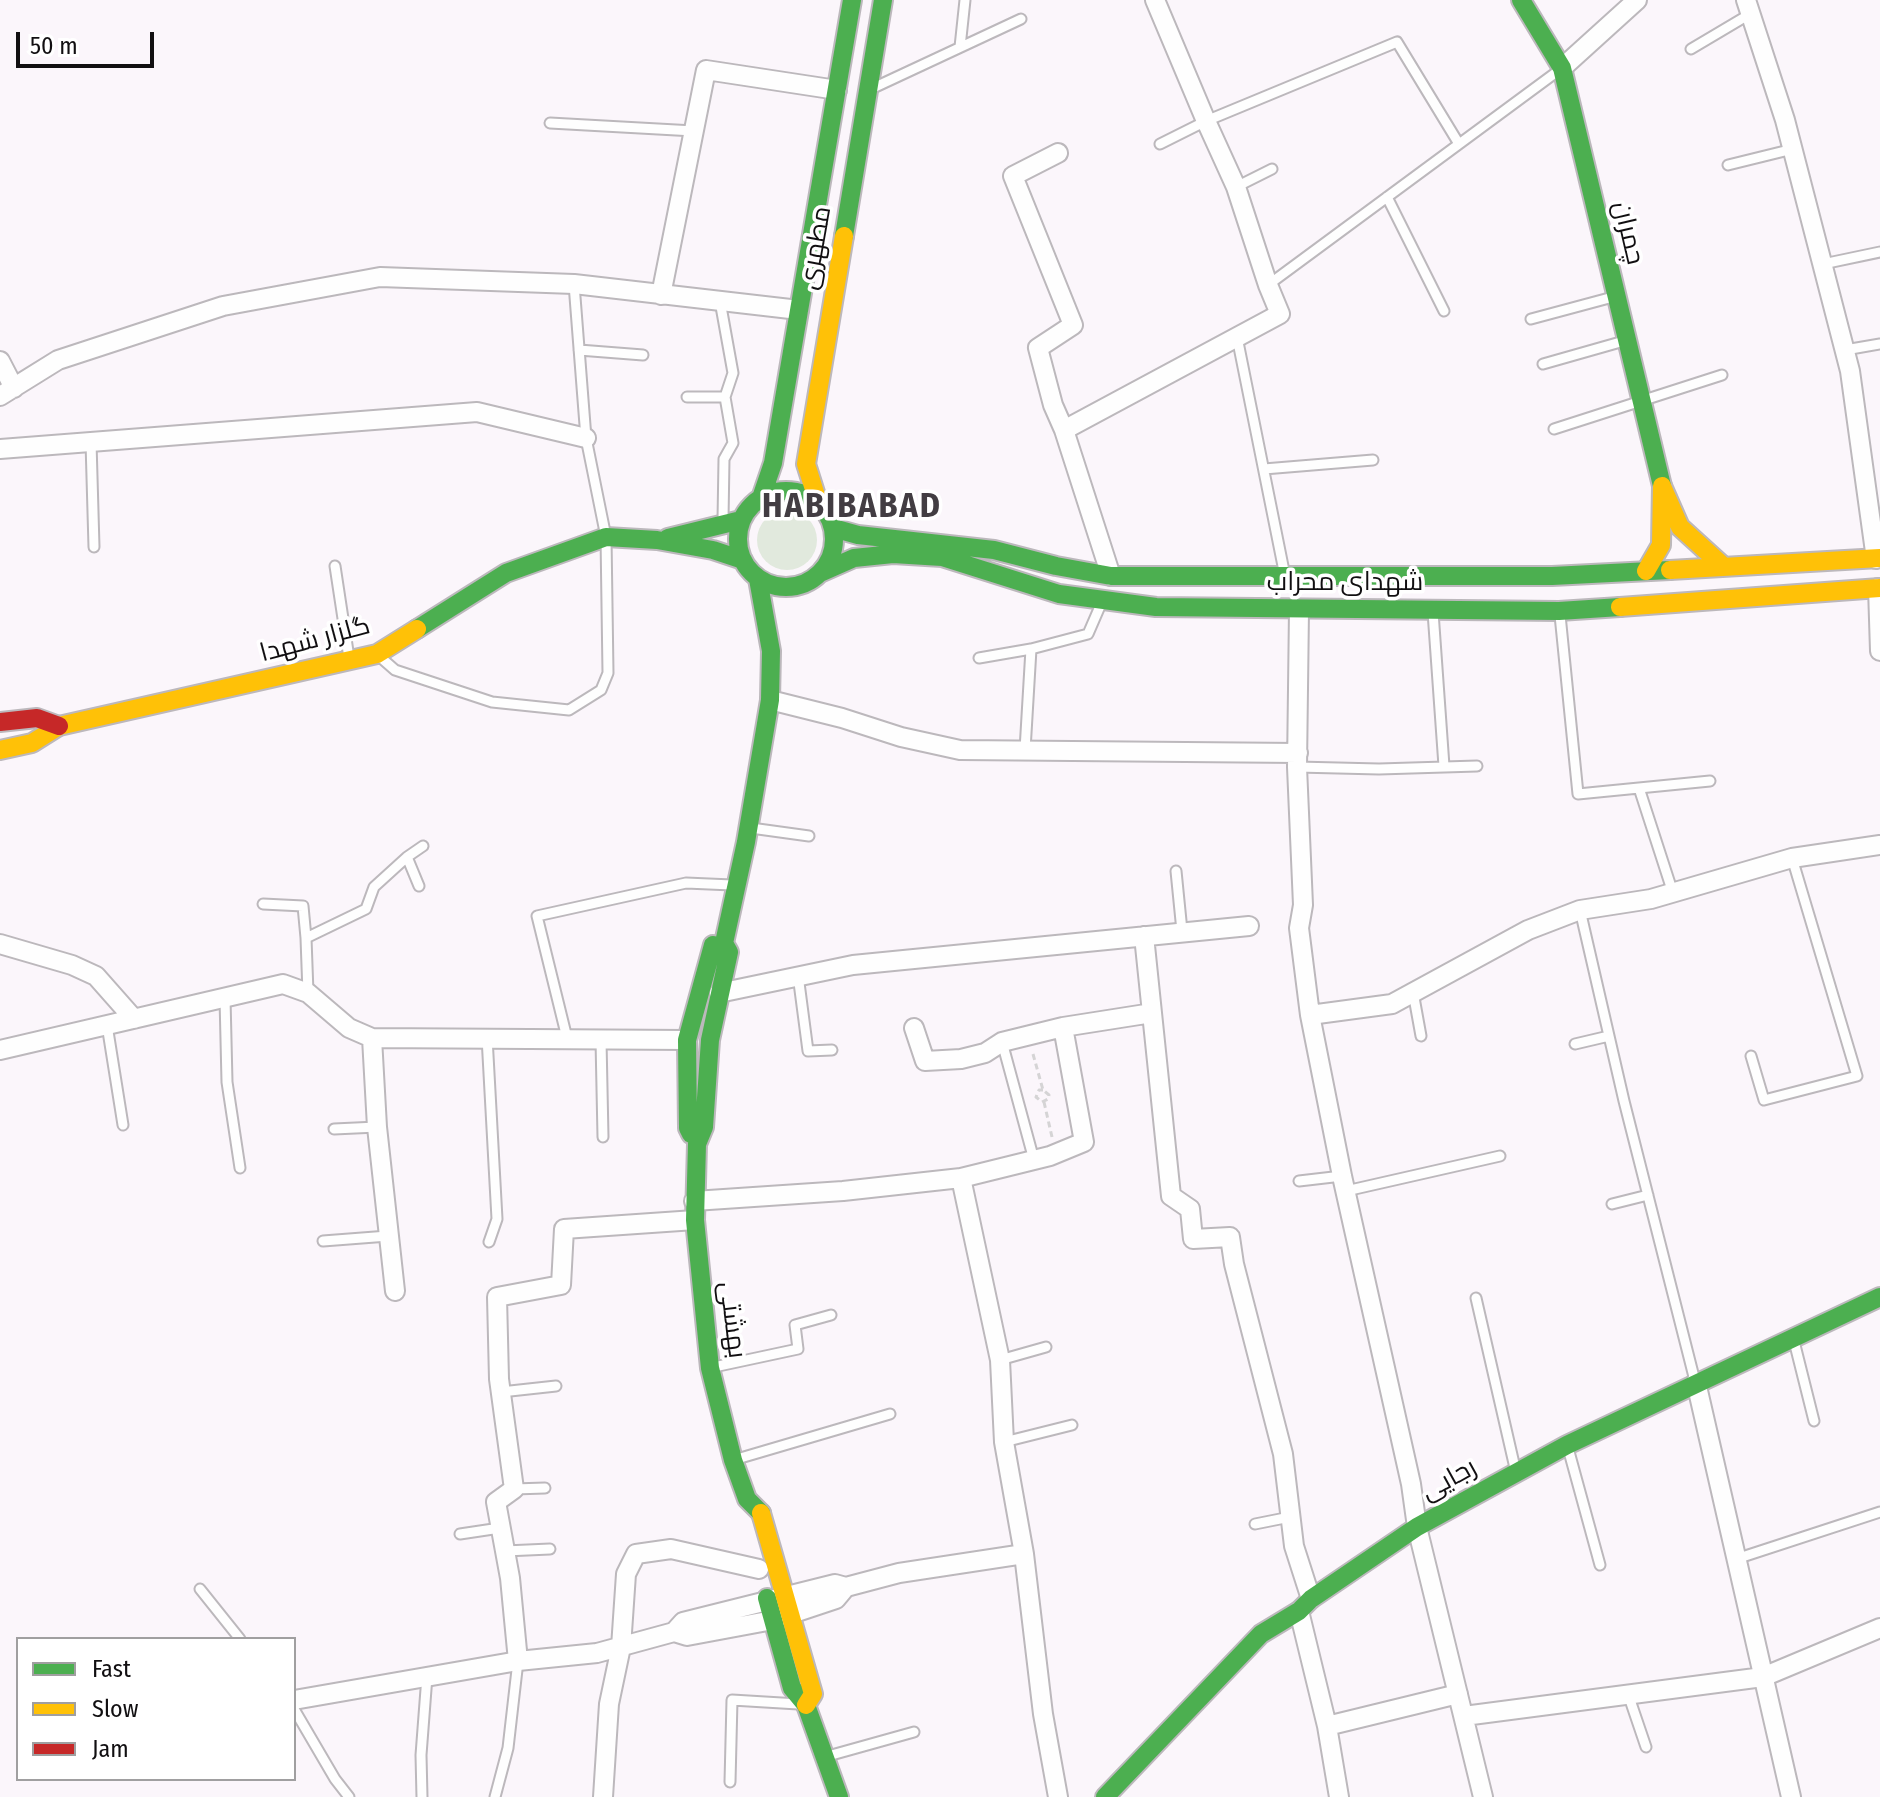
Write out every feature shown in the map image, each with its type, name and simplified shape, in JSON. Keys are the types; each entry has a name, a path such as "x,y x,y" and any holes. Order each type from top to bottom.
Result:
{"street":[{"name":"مطهری","path":"761,498 773,463 852,0"},
{"name":"مطهری","path":"818,502 806,464 883,0"},
{"name":"چمران","path":"1521,0 1562,68 1662,486"},
{"path":"1064,430 1280,314 1236,187 1158,1"},
{"path":"1562,68 1632,1"},
{"path":"1748,7 1793,149 1850,371 1878,558 1880,651"},
{"path":"661,295 706,70 837,90"},
{"path":"1058,153 1013,176 1073,325 1038,348 1053,405 1111,576"},
{"path":"0,361 7,392 58,360 223,306 380,277 574,284 799,310"},
{"path":"0,449 477,412 586,438"},
{"path":"778,429 782,439 791,445 801,444 811,432"},
{"path":"1662,486 1680,527 1724,567"},
{"path":"1646,571 1661,545 1662,486"},
{"path":"657,540 732,522 761,498 775,492 805,494 818,502 828,514 833,528 834,544 830,560 820,573 786,600 771,651"},
{"path":"732,522 743,560 758,579 773,586 786,600"},
{"name":"شهدای محراب","path":"833,528 858,535 994,550 1111,576 1166,578 1285,574 1370,578 1509,574 1552,576 1878,558"},
{"name":"گلزار شهدا","path":"0,750 32,743 59,726 377,654 506,573 606,537 657,540"},
{"path":"657,540 713,550 743,560"},
{"name":"شهدای محراب","path":"820,573 854,558 893,554 942,557 1059,594 1103,601 1156,607 1299,610 1559,611 1879,588"},
{"path":"1059,594 1068,568"},
{"path":"1506,612 1509,574"},
{"path":"758,579 771,651"},
{"path":"1299,610 1297,760 1303,905 1299,928 1310,1015 1411,1484 1417,1527 1483,1797"},
{"name":"بهشتی","path":"747,1499 733,1460 710,1368 694,1201 697,1144 704,1127 710,1040 729,952 724,943 770,700 771,651"},
{"path":"770,700 901,737 960,750 1297,760"},
{"name":"گلزار شهدا","path":"0,722 37,718 59,726"},
{"path":"1310,1015 1392,1004 1528,930 1580,910 1651,899 1792,858 1880,845"},
{"path":"719,993 853,965 1249,926"},
{"path":"1144,936 1171,1196 1190,1209 1193,1239 1230,1237 1234,1264 1283,1454 1294,1546 1338,1796"},
{"name":"بهشتی","path":"697,1144 688,1128 687,1040 713,945 724,943"},
{"path":"0,944 72,965 96,976 134,1019"},
{"path":"0,1050 283,984 308,993 349,1028 372,1038 710,1040"},
{"path":"914,1028 925,1061 961,1059 985,1053 1002,1042 1063,1027 1152,1013"},
{"path":"694,1201 843,1191 961,1178 1056,1154 1084,1142 1063,1027"},
{"path":"372,1038 377,1127 395,1291"},
{"path":"961,1178 1000,1360 1004,1442 1024,1554 1043,1714 1058,1797"},
{"path":"518,1661 510,1578 496,1502 514,1489 501,1392 497,1297 561,1285 564,1229 695,1220"},
{"name":"رجایی","path":"1105,1797 1261,1634 1417,1527 1567,1445 1880,1297"},
{"path":"1696,1382 1791,1797"},
{"path":"776,1598 759,1569 743,1509 747,1499 761,1512 776,1598 813,1694 806,1705 839,1797"},
{"path":"603,1797 609,1704 621,1647 626,1574 636,1554 671,1549 759,1569"},
{"path":"296,1700 518,1661 597,1653 674,1632 683,1622 835,1584 846,1587 899,1573 1024,1554"},
{"path":"674,1632 687,1636 782,1618 836,1599 846,1587"},
{"path":"1464,1716 1763,1677 1880,1628"},
{"path":"1327,1726 1458,1694"}],"lane":[{"path":"960,47 965,0"},
{"path":"1691,49 1748,7"},
{"path":"868,91 1021,19"},
{"path":"1160,144 1206,121 1397,42 1459,144"},
{"path":"1268,285 1562,68"},
{"path":"550,123 694,131"},
{"path":"1728,165 1793,149"},
{"path":"1236,187 1272,169"},
{"path":"1387,197 1444,311"},
{"path":"1823,264 1880,252"},
{"path":"377,654 395,670 492,702 569,710 601,690 608,673 606,537 586,438 574,284"},
{"path":"1531,319 1616,297"},
{"path":"720,301 733,373 725,397 733,443 724,459 732,522"},
{"path":"1237,337 1285,574"},
{"path":"1543,364 1627,340"},
{"path":"1845,350 1880,344"},
{"path":"579,350 643,355"},
{"path":"1554,429 1722,375"},
{"path":"687,397 725,397"},
{"path":"91,442 94,547"},
{"path":"1264,469 1373,460"},
{"path":"335,566 349,661"},
{"path":"979,658 1088,634 1103,601"},
{"path":"1433,609 1444,766"},
{"path":"1559,611 1578,794 1710,781"},
{"path":"1025,750 1031,649"},
{"path":"1297,760 1379,769 1477,766"},
{"path":"1639,788 1673,893"},
{"path":"748,828 809,836"},
{"path":"306,938 366,909 374,887 423,846"},
{"path":"407,857 419,886"},
{"path":"1751,1056 1764,1100 1857,1076 1792,858"},
{"path":"1176,871 1182,931"},
{"path":"567,1038 537,916 686,883 736,885"},
{"path":"263,904 303,906 308,993"},
{"path":"1580,910 1696,1382"},
{"path":"798,975 808,1051 832,1050"},
{"path":"1413,992 1421,1036"},
{"path":"225,998 227,1082 240,1168"},
{"path":"107,1025 123,1125"},
{"path":"1575,1044 1609,1036"},
{"path":"487,1037 497,1219 489,1242"},
{"path":"601,1040 603,1137"},
{"path":"1002,1042 1034,1160"},
{"path":"334,1129 377,1127"},
{"path":"1299,1181 1344,1184 1500,1156"},
{"path":"1612,1204 1648,1195"},
{"path":"323,1241 388,1236"},
{"path":"1476,1298 1516,1472"},
{"path":"710,1368 798,1349 795,1325 831,1315"},
{"path":"1793,1338 1814,1421"},
{"path":"1000,1360 1046,1347"},
{"path":"501,1392 556,1386"},
{"path":"733,1460 890,1414"},
{"path":"1004,1442 1072,1425"},
{"path":"1567,1445 1600,1565"},
{"path":"514,1489 545,1488"},
{"path":"1736,1559 1880,1512"},
{"path":"1255,1524 1290,1517"},
{"path":"460,1534 500,1528"},
{"path":"505,1551 550,1549"},
{"path":"200,1589 238,1637"},
{"path":"495,1797 508,1748 518,1661"},
{"path":"422,1797 421,1755 427,1676"},
{"path":"1628,1694 1646,1747"},
{"path":"730,1782 732,1700 806,1705"},
{"path":"296,1712 349,1797"},
{"path":"825,1757 914,1732"}],"path":[{"path":"1028,1036 1043,1090 1049,1095 1044,1102"},
{"path":"1043,1090 1039,1090 1036,1097 1044,1102 1056,1154"}],"shaded area":[{"path":"787,510 798,512 808,519 815,529 815,551 808,561 798,568 787,570 776,568 766,561 759,551 757,540 759,529 766,519 776,512"}],"traffic: fast":[{"path":"761,498 773,463 852,0"},
{"path":"844,236 883,0"},
{"path":"1521,0 1562,68 1662,486"},
{"path":"786,491 804,495 820,505 830,521 834,539 830,557 820,573 804,583 786,587 768,583 752,573 742,557 738,539 742,521 752,505 768,495 786,491"},
{"path":"668,538 741,520"},
{"path":"833,528 858,535 994,550 1111,576 1552,576 1670,570"},
{"path":"417,629 506,573 606,537 657,540 713,550 743,560"},
{"path":"820,573 854,558 893,554 942,557 1059,594 1156,607 1559,611 1620,607"},
{"path":"758,579 771,651 770,700 746,842 724,943 729,952 710,1040 704,1127 697,1144 695,1220 710,1368 733,1460 747,1499 761,1513"},
{"path":"691,1134 688,1128 687,1040 713,945"},
{"path":"1105,1797 1261,1634 1299,1611 1311,1599 1417,1527 1567,1445 1880,1297"},
{"path":"767,1598 792,1688 806,1705 839,1797"}],"traffic: slow":[{"path":"818,502 806,464 844,236"},
{"path":"1646,571 1661,545 1662,486 1680,527 1724,567"},
{"path":"1670,570 1880,558"},
{"path":"1620,607 1880,588"},
{"path":"0,750 32,743 59,726 377,654 417,629"},
{"path":"761,1513 813,1694 806,1705"}],"traffic: jam":[{"path":"0,722 37,718 59,726"}],"district":[{"name":"HABIBABAD","path":"852,508"}]}
